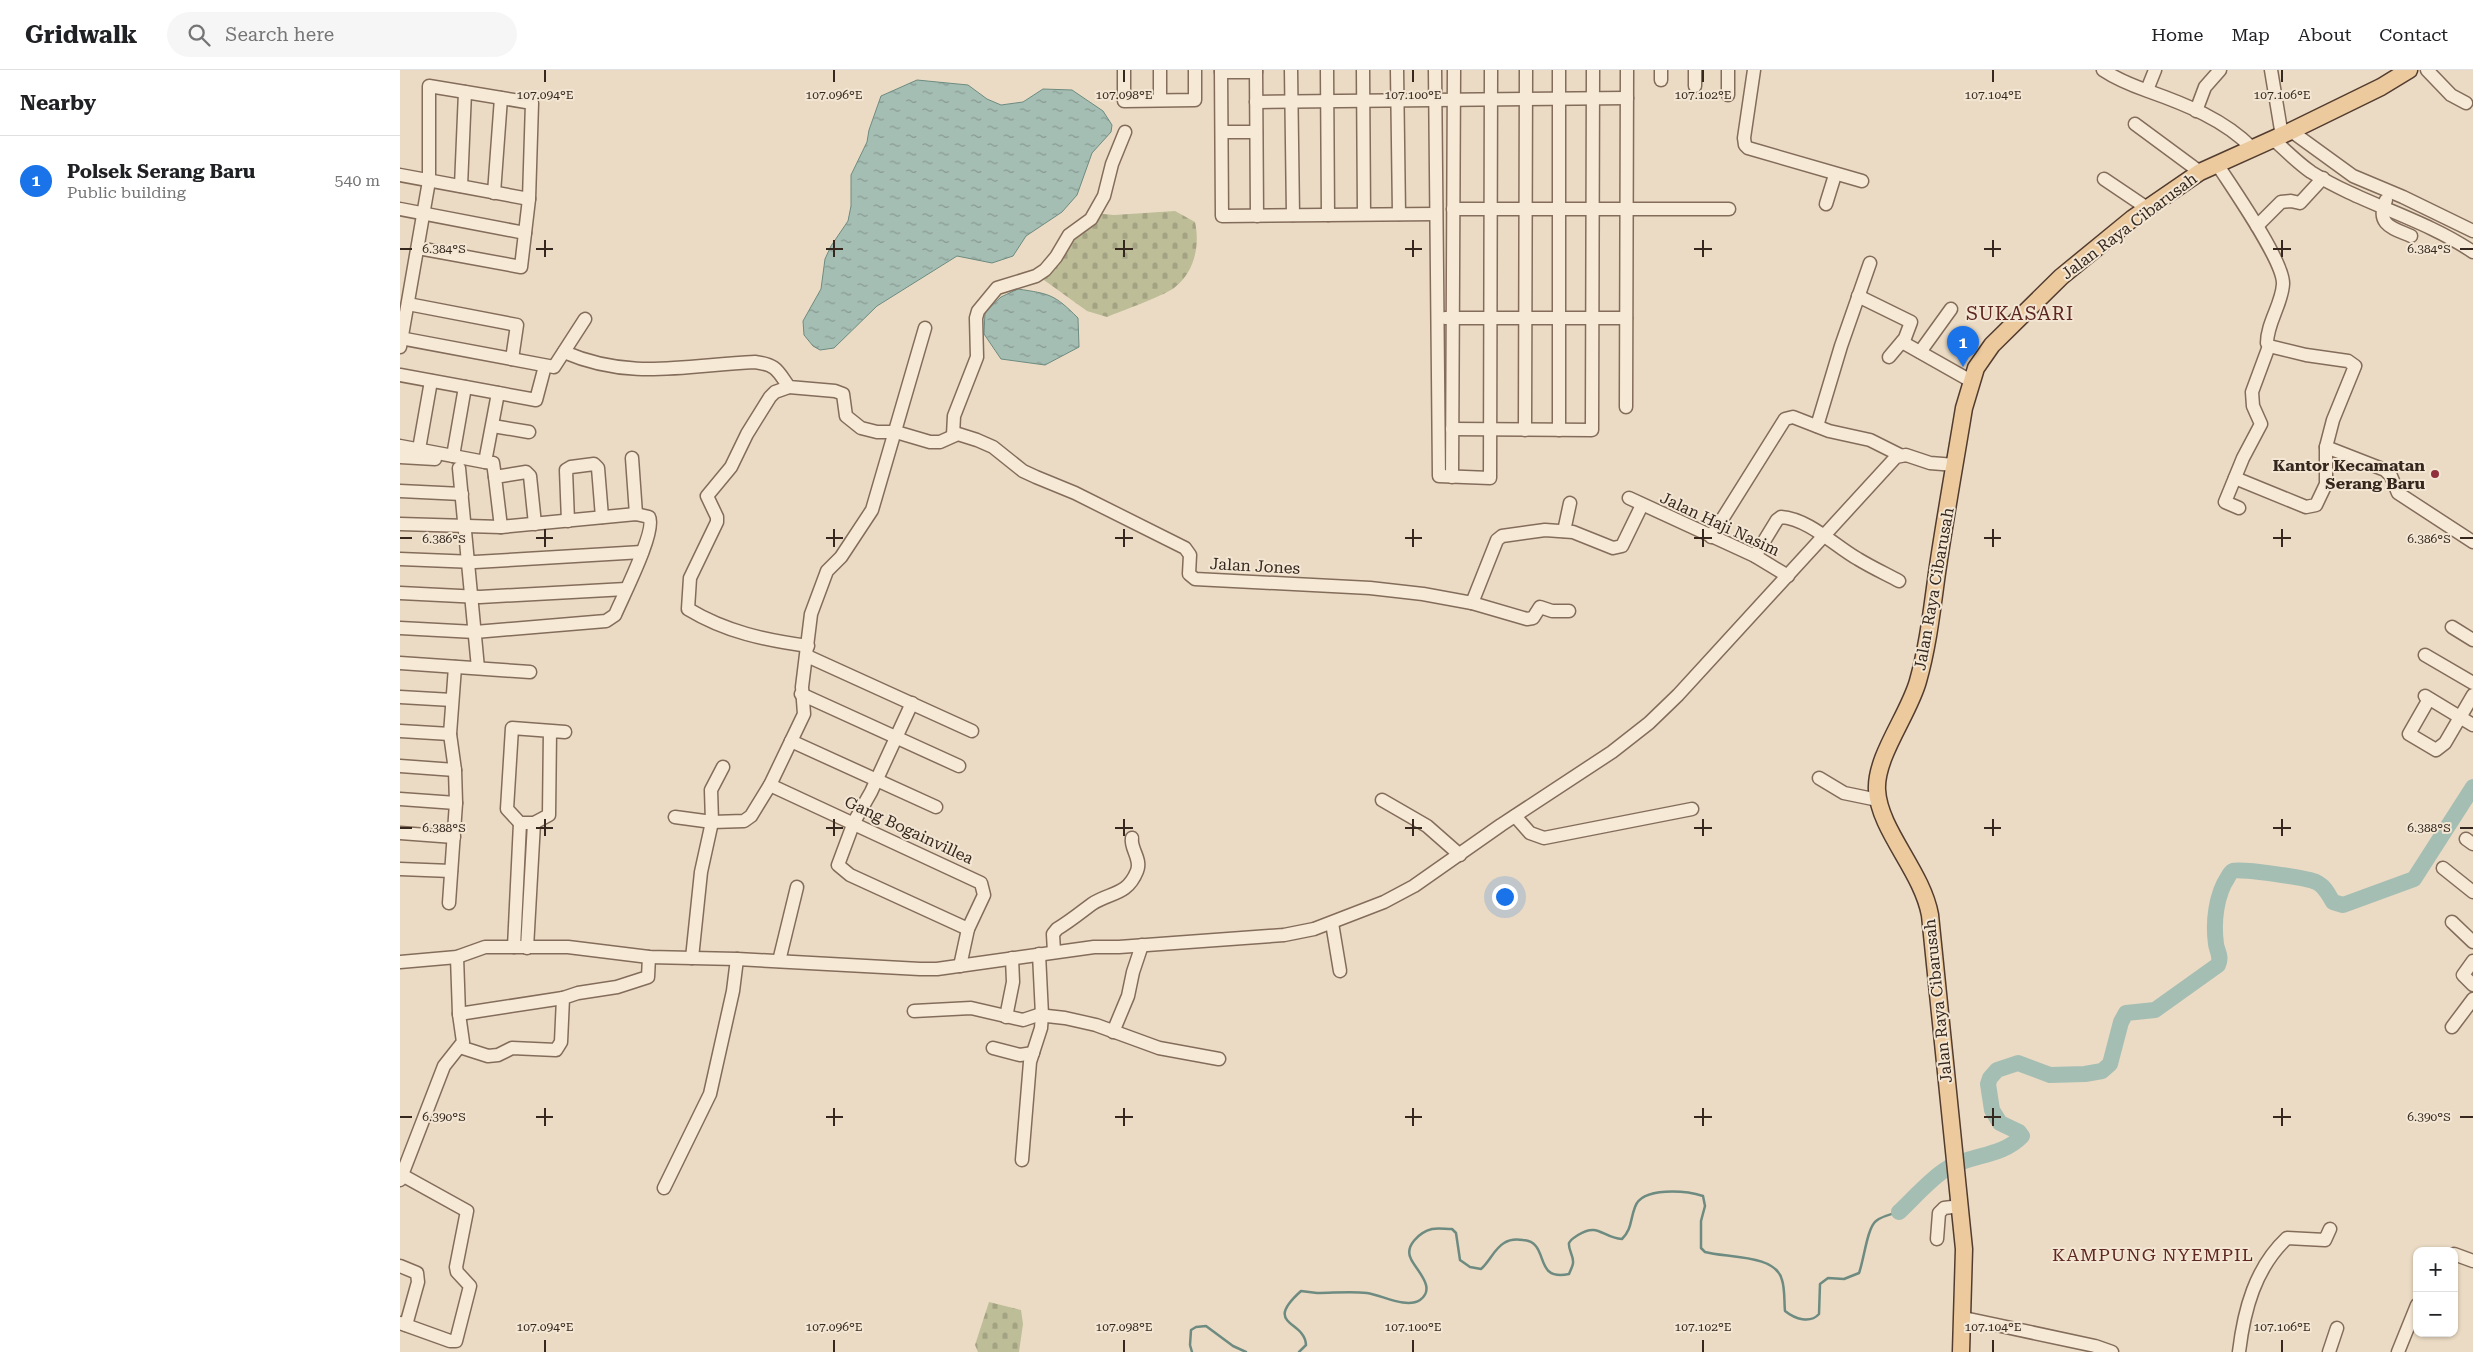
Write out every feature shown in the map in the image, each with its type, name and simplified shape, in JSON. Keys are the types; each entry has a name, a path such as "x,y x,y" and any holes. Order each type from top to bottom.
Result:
{"main road":[{"name":"Jalan Raya Cibarusah","path":"1962,1352 1964,1249 1928,908 1922,886 1884,816 1878,800 1877,780 1879,770 1912,698 1924,656 1955,465 1971,381 1983,356 2031,304 2092,250 2147,208 2200,172 2282,136 2381,87 2409,70"}],"street":[{"path":"1124,70 1124,101 1195,100 1195,70"},
{"path":"1160,70 1160,100"},
{"path":"1291,70 1293,215"},
{"path":"1327,70 1328,215"},
{"path":"1363,70 1364,214"},
{"path":"1397,70 1399,214"},
{"path":"1435,70 1440,476 1490,478 1492,70"},
{"path":"1452,477 1454,70"},
{"path":"1525,430 1526,70"},
{"path":"1559,70 1559,430"},
{"path":"1452,430 1592,430 1593,70"},
{"path":"1626,407 1627,70"},
{"path":"1695,70 1695,86"},
{"path":"1728,70 1728,95"},
{"path":"1754,70 1744,138 1745,145 1756,151 1835,175 1862,181"},
{"path":"2103,70 2128,85 2147,90 2196,110 2227,127 2252,148"},
{"path":"2147,90 2155,70"},
{"path":"2196,110 2205,87 2220,70"},
{"path":"2271,70 2282,136 2311,172 2383,207 2452,237 2473,252"},
{"path":"2427,70 2451,96 2466,103"},
{"path":"1257,216 1256,71 1221,71 1222,216 1257,216 1293,215 1328,215 1364,214 1436,214"},
{"path":"418,248 520,267 530,199 532,103 429,86 429,181 401,341 554,367 585,319"},
{"path":"461,186 465,92"},
{"path":"494,193 500,98"},
{"path":"1256,102 1627,98"},
{"path":"2135,124 2200,172"},
{"path":"953,435 954,416 977,357 976,318 978,311 997,288 1036,276 1045,270 1056,257 1069,235 1091,219 1104,196 1112,164 1125,132"},
{"path":"1222,132 1256,132"},
{"path":"2282,136 2353,176 2390,191 2473,231"},
{"path":"2216,164 2257,226 2278,266 2283,282 2281,296 2267,339 2269,346 2252,392 2253,406 2261,424 2225,502 2239,508"},
{"path":"400,175 530,199"},
{"path":"1826,204 1835,175"},
{"path":"2257,226 2281,202 2290,200 2300,203 2323,178"},
{"path":"2104,179 2147,208"},
{"path":"2390,191 2383,207 2385,222 2393,229 2411,236"},
{"path":"400,209 525,232"},
{"path":"1453,209 1729,209"},
{"path":"1817,426 1870,263"},
{"path":"1858,296 1911,322 1902,342 1889,357"},
{"path":"408,304 518,325 512,359"},
{"path":"1920,352 1951,309"},
{"path":"1438,318 1626,318"},
{"path":"675,817 712,822 739,822 748,819 770,784 804,714 801,694 808,651 811,614 820,595 825,575 841,557 872,510 925,328"},
{"path":"1902,342 1971,381"},
{"path":"2235,478 2306,507 2316,505 2326,484 2326,447 2333,420 2354,366 2348,361 2306,355 2269,346"},
{"path":"564,352 588,362 631,369 652,370 739,363 764,364 778,369 788,387 775,392 770,397 747,434 731,467 707,496 717,517 717,522 690,578 688,609 741,634 808,651 972,731"},
{"path":"400,375 536,400 545,366"},
{"path":"419,449 431,381"},
{"path":"400,457 439,459 446,454 465,387"},
{"name":"Jalan Jones","path":"788,387 835,391 843,394 846,416 853,424 868,430 896,432 936,442 953,435 962,434 986,444 1023,471 1075,493 1185,548 1190,555 1189,574 1195,579 1370,588 1423,594 1472,603 1527,619 1533,618 1540,607 1555,611 1569,611"},
{"path":"486,462 498,393"},
{"path":"1711,537 1731,508 1782,421 1793,418 1853,438 1870,440 1900,455 1930,463 1955,465"},
{"path":"492,426 529,432"},
{"path":"400,446 493,463 501,527"},
{"path":"2326,447 2385,470 2391,476 2398,493 2473,542"},
{"path":"400,962 457,957 485,948 568,947 649,957 737,959 920,969 960,966 1094,947 1142,946 1284,935 1332,923 1384,902 1414,886 1612,752 1649,722 1678,695 1900,455"},
{"path":"632,458 636,514"},
{"path":"568,520 566,470 571,467 594,464 598,468 602,517"},
{"path":"459,468 478,668"},
{"path":"495,477 526,472 530,476 535,524"},
{"path":"400,491 462,494"},
{"path":"1629,498 1642,505"},
{"path":"1564,531 1570,504"},
{"name":"Jalan Haji Nasim","path":"1472,603 1497,540 1502,536 1545,530 1564,531 1580,533 1613,548 1618,548 1622,546 1642,505 1755,556 1788,576"},
{"path":"400,524 465,528 501,527 636,514 649,517 651,520 642,552 615,615 606,621 475,632 400,628"},
{"path":"1755,556 1776,520 1781,517 1798,522 1858,559 1899,581"},
{"path":"400,559 468,562 642,552"},
{"path":"400,593 471,597 626,589"},
{"path":"2452,627 2473,640"},
{"path":"2425,655 2473,683"},
{"path":"400,664 530,672"},
{"path":"449,903 456,803 455,770 450,734 455,667"},
{"path":"801,694 959,766"},
{"path":"2473,695 2460,717 2445,743 2438,750 2434,750 2409,734 2427,698 2460,717 2473,725"},
{"path":"400,697 452,700"},
{"path":"912,703 854,822 839,860 840,869 968,928"},
{"path":"520,947 520,823 507,809 512,728 565,732"},
{"path":"520,823 534,823 549,815 550,731"},
{"path":"400,732 450,734"},
{"path":"791,741 936,807"},
{"path":"400,766 455,770"},
{"path":"692,958 701,872 712,822 712,790 723,767"},
{"path":"1819,778 1844,794 1878,800"},
{"name":"Gang Bogainvillea","path":"770,784 981,883 984,895 968,928 960,966"},
{"path":"400,799 456,803"},
{"path":"1382,800 1427,826 1460,855"},
{"path":"1515,816 1530,833 1544,838 1692,809"},
{"path":"520,947 534,823"},
{"path":"400,834 454,837"},
{"path":"1054,952 1053,934 1057,929 1092,904 1122,892 1132,880 1137,870 1138,860 1132,845 1132,838"},
{"path":"400,868 452,871"},
{"path":"2442,868 2473,892"},
{"path":"779,961 797,887"},
{"path":"2452,922 2473,942"},
{"path":"1332,923 1340,971"},
{"path":"1113,1032 1128,996 1133,972 1142,946"},
{"path":"1022,1160 1030,1066 1042,1016 1039,954"},
{"path":"400,1266 417,1273 418,1282 403,1324 450,1341 456,1341 459,1337 464,1305 469,1292 468,1282 457,1272 456,1268 468,1213 401,1177 403,1161 447,1061 460,1047 464,1037 459,1014 457,957"},
{"path":"459,1014 563,998 648,977 649,957"},
{"path":"1006,1017 1013,982 1012,958"},
{"path":"664,1188 710,1094 733,991 737,959"},
{"path":"2473,961 2463,975 2473,985"},
{"path":"460,1047 488,1056 498,1055 512,1048 556,1050 561,1042 563,998"},
{"path":"2452,1027 2473,999"},
{"path":"914,1011 971,1008 1023,1020 1042,1016 1071,1019 1159,1048 1219,1059"},
{"path":"993,1048 1020,1055 1033,1053"},
{"path":"1937,1239 1939,1213 1944,1208 1960,1206"},
{"path":"2239,1352 2242,1324 2252,1289 2271,1256 2288,1238 2325,1240 2330,1228"},
{"path":"2458,1255 2473,1261"},
{"path":"2398,1352 2413,1315"},
{"path":"1964,1318 2096,1346 2112,1352"},
{"path":"2329,1352 2337,1328"}],"green space":[{"path":"1175,211 1195,222 1196,249 1191,266 1181,282 1160,295 1107,317 1087,311 1037,275 1052,250 1093,213 1114,215"},
{"path":"989,1302 1021,1310 1023,1324 1019,1352 978,1352 975,1345"}],"water":[{"path":"917,80 968,85 987,99 1001,105 1023,102 1043,89 1072,90 1103,111 1112,125 1111,132 1092,153 1077,195 1062,212 1026,236 1013,256 992,263 957,256 877,306 834,348 820,350 813,346 804,335 803,321 821,289 825,259 831,246 848,221 851,206 851,175 867,142 869,130 881,96"},
{"path":"1018,289 1051,296 1070,310 1078,318 1079,347 1045,365 1001,359 984,334 985,312 1001,297"}],"waterway":[{"path":"1899,1212 1929,1182 1948,1168 1957,1163 1996,1152 2014,1143 2022,1136 2019,1132 2000,1123 1992,1110 1988,1084 1990,1078 1997,1070 2018,1063 2050,1075 2085,1074 2102,1071 2110,1064 2121,1022 2126,1013 2155,1010 2218,965 2219,957 2215,936 2216,909 2224,884 2232,871 2260,872 2310,880 2322,886 2333,902 2343,905 2414,879 2473,787"},
{"path":"1299,1352 1306,1345 1304,1337 1285,1317 1285,1311 1290,1302 1301,1291 1317,1293 1367,1293 1408,1303 1420,1300 1425,1295 1426,1285 1409,1254 1414,1240 1432,1229 1452,1229 1456,1233 1460,1260 1470,1267 1481,1269 1504,1243 1518,1239 1531,1242 1537,1247 1550,1272 1558,1275 1569,1274 1573,1266 1569,1243 1578,1235 1585,1231 1596,1230 1622,1239 1629,1228 1639,1200 1655,1193 1676,1192 1696,1194 1703,1196 1705,1206 1701,1221 1701,1248 1705,1252 1749,1258 1770,1266 1778,1272 1782,1280 1785,1311 1793,1316 1807,1320 1819,1314 1820,1284 1828,1278 1844,1279 1859,1273 1873,1225 1881,1218 1899,1212"},
{"path":"1192,1352 1190,1345 1191,1330 1196,1327 1206,1326 1233,1346 1246,1352"}],"place":[{"name":"Polsek Serang Baru","path":"1963,367"},
{"name":"Kantor Kecamatan Serang Baru","path":"2435,474"}],"district":[{"name":"SUKASARI","path":"2020,313"},
{"name":"KAMPUNG NYEMPIL","path":"2153,1254"}]}
